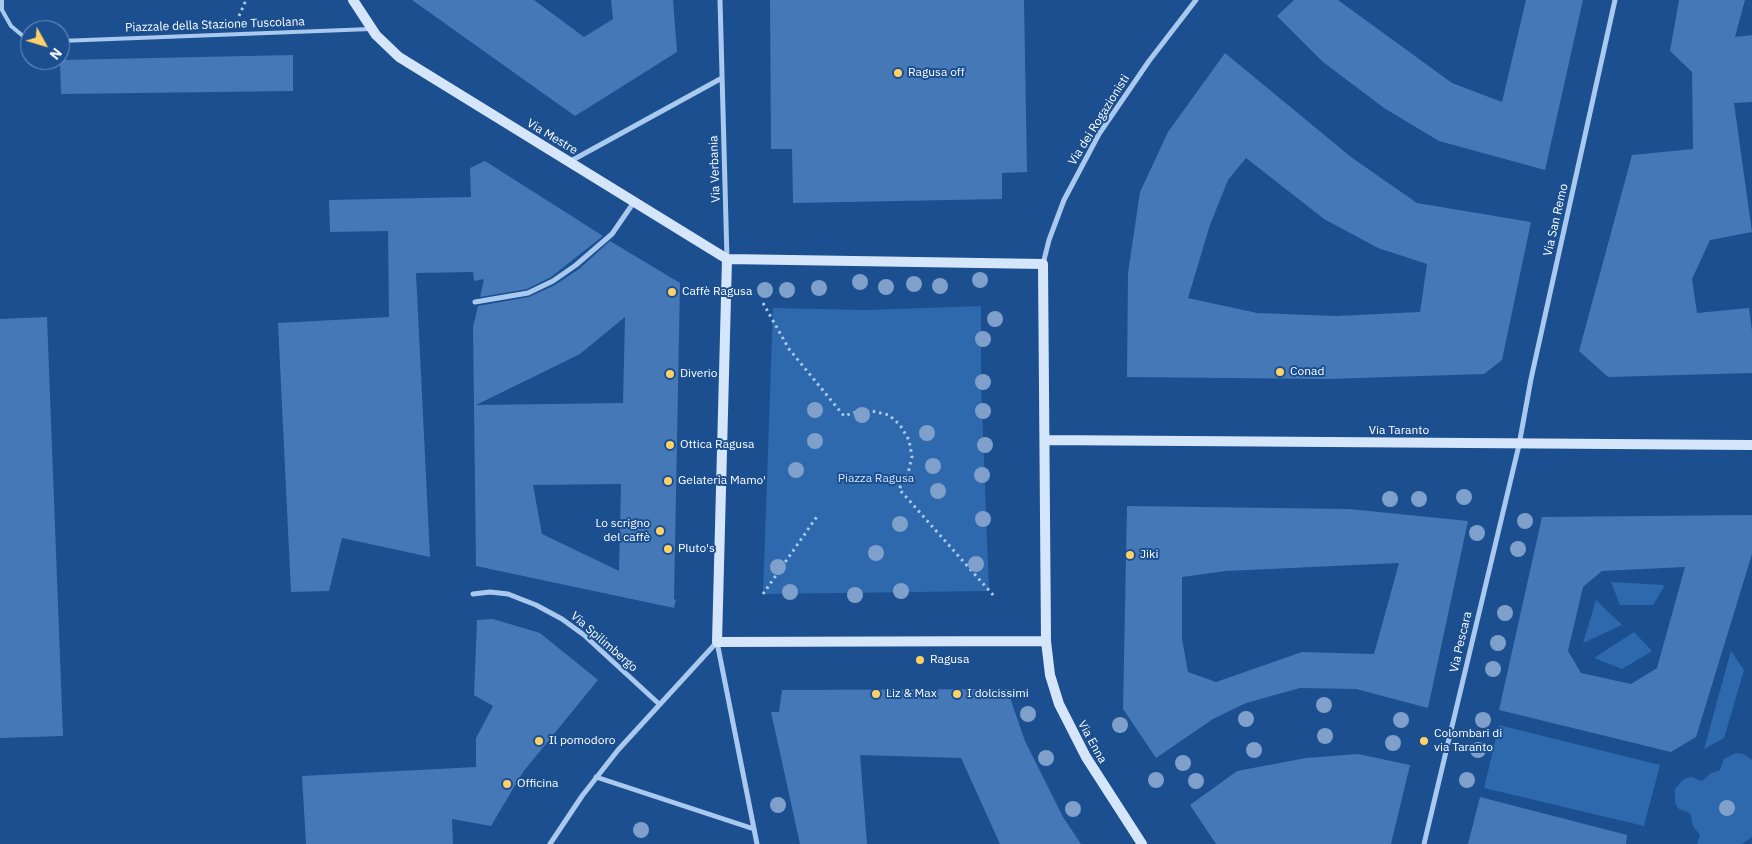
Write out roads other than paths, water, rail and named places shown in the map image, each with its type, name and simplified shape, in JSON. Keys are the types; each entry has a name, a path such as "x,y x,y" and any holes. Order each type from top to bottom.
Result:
{"main road":[{"name":"Via Mestre","path":"353,0 371,29 386,47 399,57 727,259"},
{"path":"727,259 1043,264 1046,641 716,642 727,259"},
{"name":"Via Taranto","path":"1045,440 1519,445 1752,445"},
{"name":"Via Enna","path":"1046,641 1052,685 1069,725 1086,757 1142,844"}],"street":[{"name":"Via Verbania","path":"720,0 727,259"},
{"name":"Via dei Rogazionisti","path":"1043,264 1064,200 1095,142 1144,68 1196,0"},
{"name":"Via San Remo","path":"1519,445 1531,379 1615,0"},
{"path":"569,162 722,78"},
{"path":"474,302 528,292 553,281 576,265 612,234 634,202"},
{"name":"Via Pescara","path":"1424,844 1519,445"},
{"name":"Via Spilimbergo","path":"473,594 490,592 508,594 536,605 562,619 584,635 658,703"},
{"path":"550,844 561,825 596,777 658,703 716,642"},
{"path":"716,642 758,844"},
{"path":"596,777 754,829"}],"lane":[{"path":"2,0 2,10 11,26 20,34"},
{"name":"Piazzale della Stazione Tuscolana","path":"70,41 371,29"}],"place":[{"name":"Ragusa off","path":"898,73"},
{"name":"Caffè Ragusa","path":"672,292"},
{"name":"Conad","path":"1280,372"},
{"name":"Diverio","path":"670,374"},
{"name":"Ottica Ragusa","path":"670,445"},
{"name":"Gelateria Mamo'","path":"668,481"},
{"name":"Lo scrigno del caffè","path":"660,531"},
{"name":"Pluto's","path":"668,549"},
{"name":"Jiki","path":"1130,555"},
{"name":"Ragusa","path":"920,660"},
{"name":"Liz & Max","path":"876,694"},
{"name":"I dolcissimi","path":"957,694"},
{"name":"Il pomodoro","path":"539,741"},
{"name":"Colombari di via Taranto","path":"1424,741"},
{"name":"Officina","path":"507,784"}],"park label":[{"name":"Piazza Ragusa","path":"876,479"}]}
